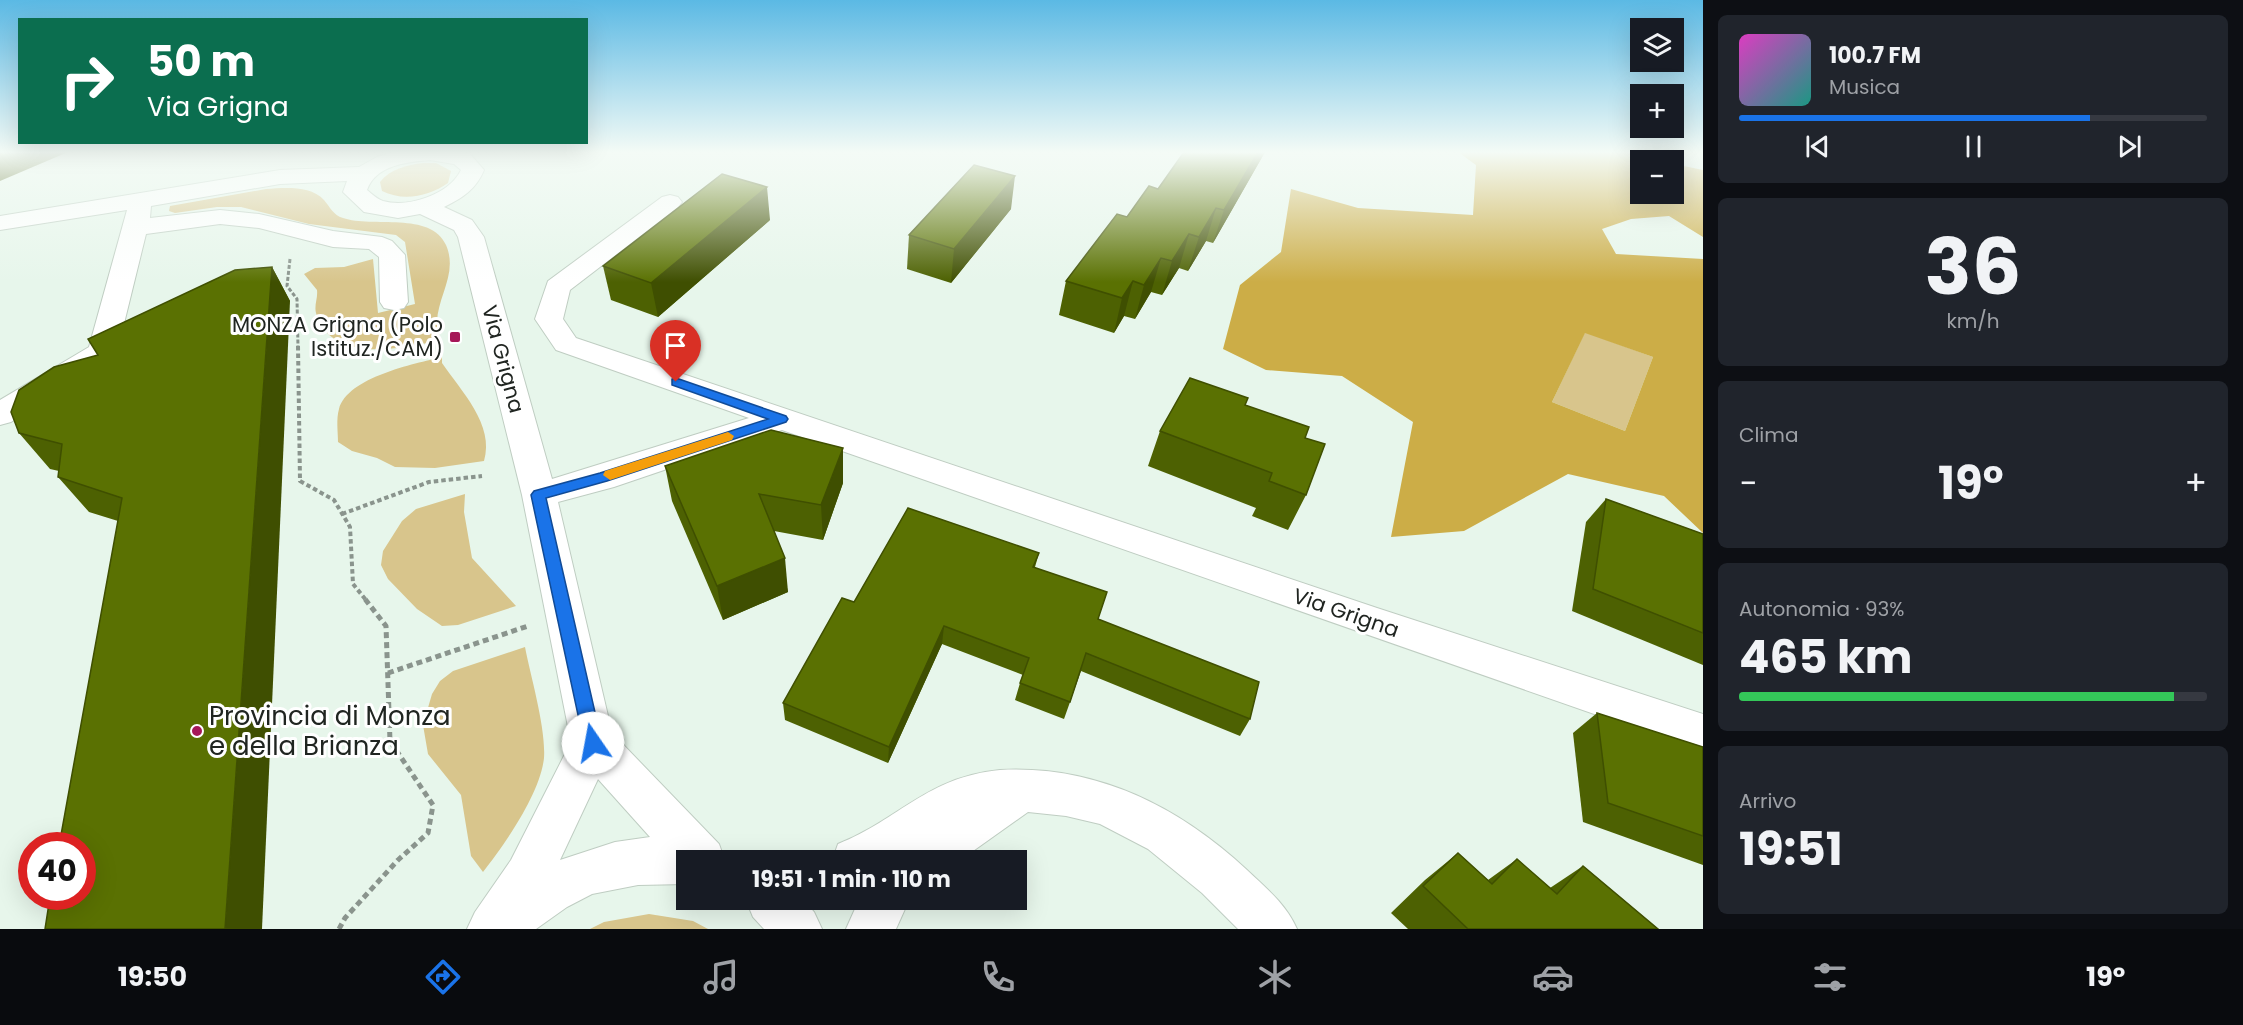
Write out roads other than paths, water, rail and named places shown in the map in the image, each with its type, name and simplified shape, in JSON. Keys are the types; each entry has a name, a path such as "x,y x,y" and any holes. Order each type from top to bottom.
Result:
{"street":[{"path":"0,223 171,195"},
{"path":"357,195 360,200 370,205 404,209 423,206 449,195"},
{"name":"Via Grigna","path":"460,195 463,225 471,237 538,495 593,743"},
{"path":"0,414 102,352 143,200"},
{"name":"Via Grigna","path":"670,202 557,287 549,320 566,344 990,491 1703,733"},
{"path":"423,206 463,225"},
{"path":"135,228 187,219 220,217 259,221 292,231 333,239 373,242 383,246 392,255 394,302"},
{"path":"538,495 602,478 782,419"},
{"path":"492,929 528,877 593,743 692,850"},
{"path":"935,850 1022,791"},
{"path":"882,850 939,808 973,795 1022,791 1076,794 1147,822 1190,850 1216,872 1272,929"},
{"path":"499,929 547,892 597,868 654,858 676,860"},
{"path":"779,910 797,929"},
{"path":"871,929 880,910"}],"place":[{"name":"MONZA Grigna (Polo Istituz./CAM)","path":"455,337"},
{"name":"Provincia di Monza e della Brianza","path":"197,731"}]}
